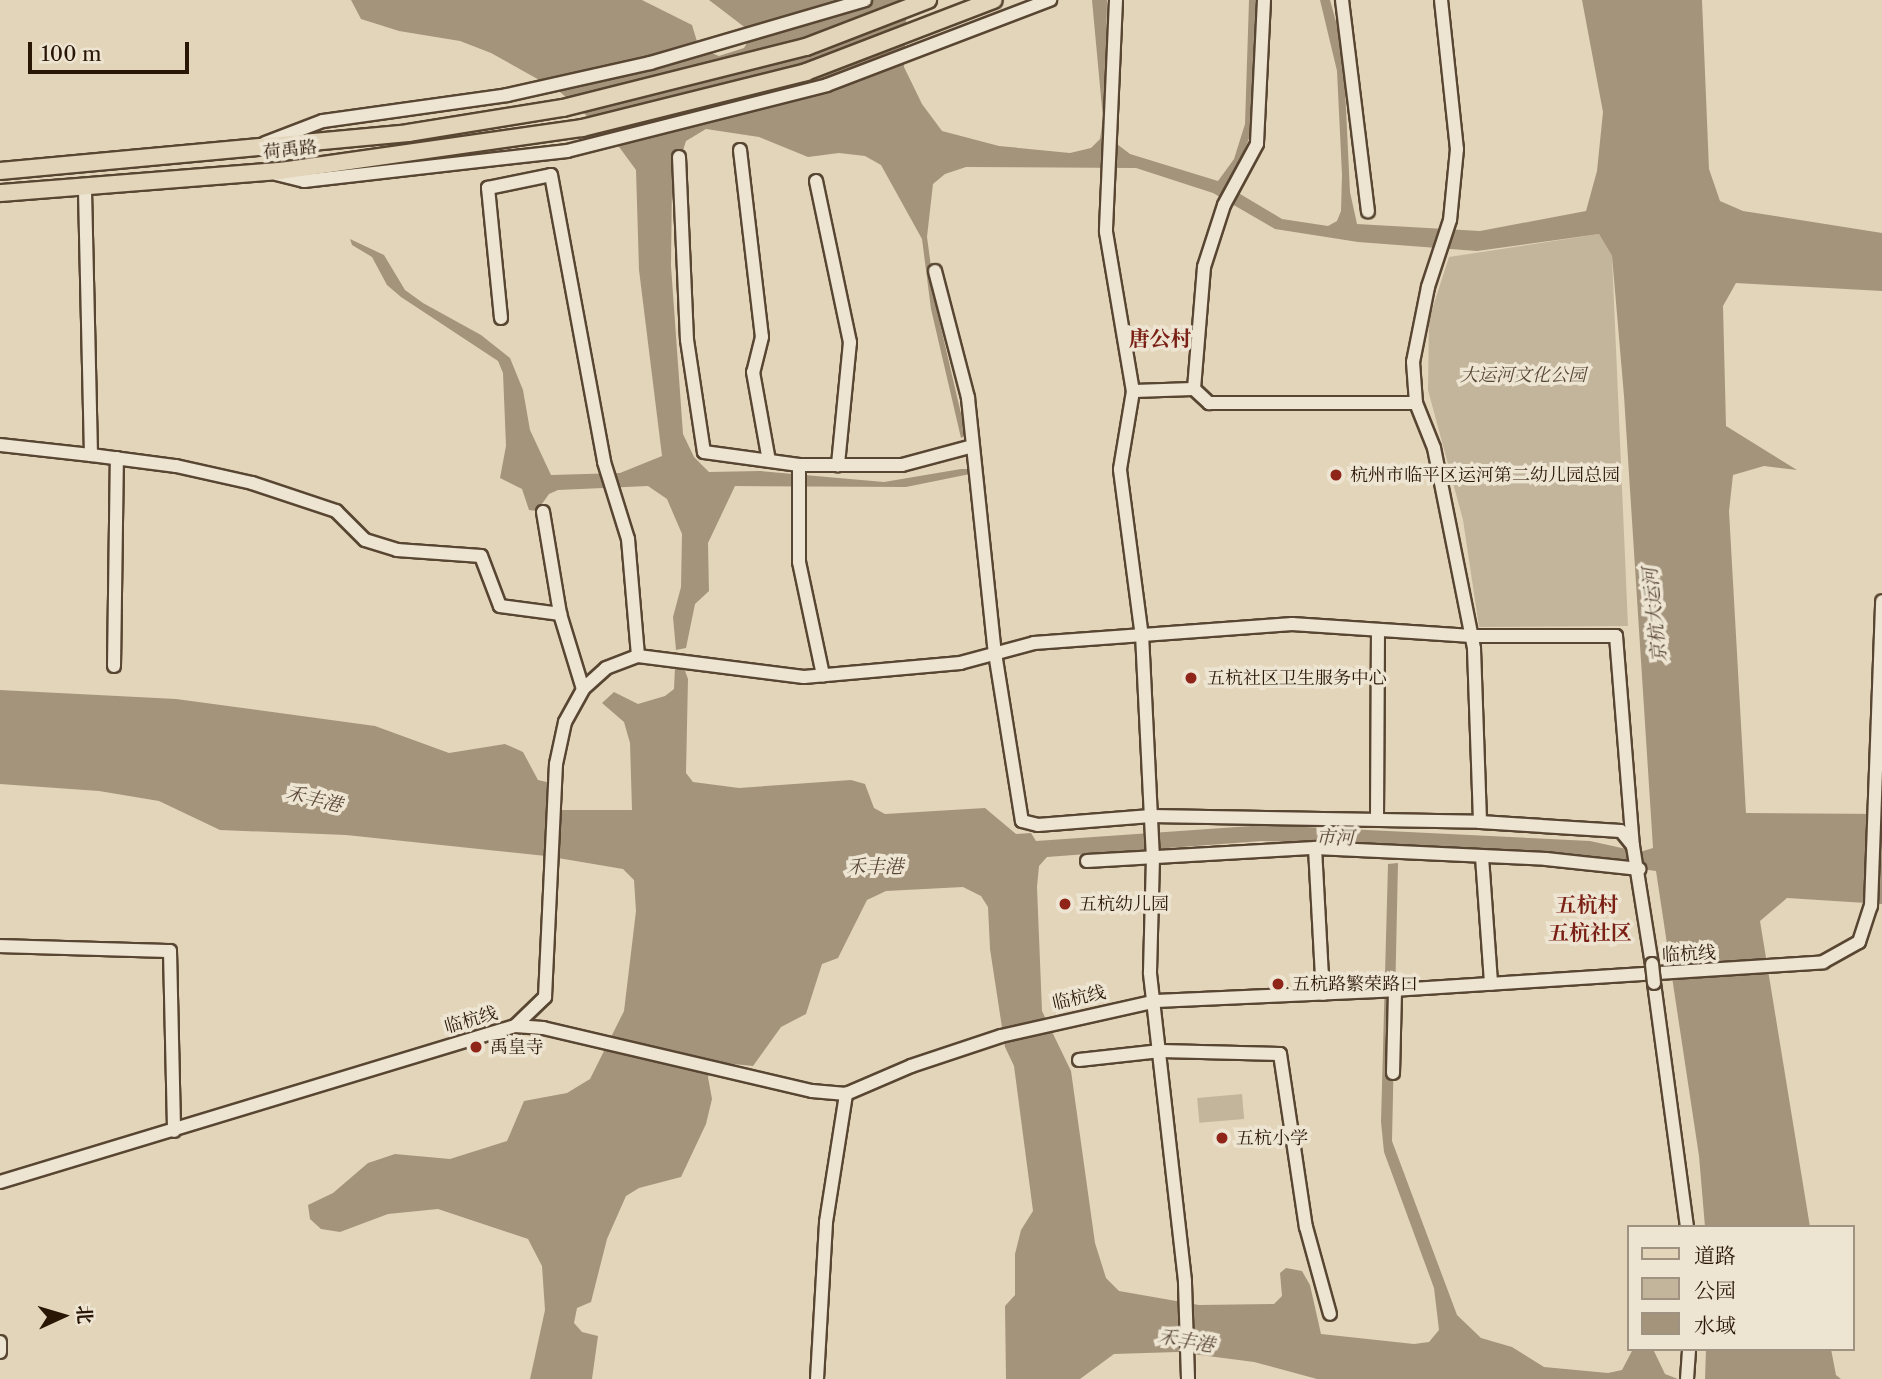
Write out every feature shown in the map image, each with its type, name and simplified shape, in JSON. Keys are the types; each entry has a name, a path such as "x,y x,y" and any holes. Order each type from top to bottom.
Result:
{"main road":[{"name":"荷禹路","path":"0,171 408,133 562,108 806,47 928,0"},
{"name":"荷禹路","path":"0,193 265,172 582,128 806,72 995,0"}],"street":[{"path":"252,149 323,121 507,95 650,63 865,0"},
{"path":"265,172 304,181 434,169 593,145 827,85 929,49 1050,0"},
{"path":"1116,0 1106,232 1133,391 1120,469 1142,637 1153,858 1150,972 1156,1001 1185,1300 1188,1379"},
{"path":"1194,389 1204,267 1224,205 1257,144 1264,0"},
{"path":"1342,0 1368,211"},
{"path":"1441,0 1457,149 1450,220 1427,287 1413,362 1416,403 1434,448 1472,636 1479,822"},
{"path":"740,150 762,337 753,372 769,461"},
{"path":"679,156 687,340 704,453 799,466 902,465 973,446"},
{"path":"500,318 488,188 551,175 604,462 628,539 638,656"},
{"path":"816,181 850,342 838,465"},
{"path":"85,186 91,455"},
{"path":"935,271 968,398 995,653 1022,821 1038,825 1151,816 1479,822 1620,831 1633,846"},
{"path":"1133,391 1194,389 1209,403 1416,403"},
{"path":"0,445 117,458 252,484 336,510 365,540 397,550 481,556 500,606 560,614"},
{"path":"114,666 117,458"},
{"path":"799,466 799,562 823,676"},
{"path":"543,512 560,614 583,689"},
{"name":"临杭线","path":"0,1182 515,1026 846,1094 911,1066 1001,1036 1052,1022 1156,1001 1389,991 1823,962 1859,942 1871,906 1882,601"},
{"path":"515,1026 545,997 556,764 565,722 583,689 606,668 638,656 823,676 960,663 1034,643 1292,624 1472,636 1616,636 1633,846 1639,868 1687,1225"},
{"path":"1377,819 1378,629"},
{"path":"1087,861 1315,848 1639,868"},
{"path":"1315,848 1323,994"},
{"path":"1482,857 1491,984"},
{"path":"0,946 170,951 174,1131"},
{"path":"1389,991 1393,1073"},
{"path":"1079,1060 1161,1051 1280,1054 1306,1227 1330,1314"},
{"path":"817,1379 826,1222 846,1094"},
{"path":"0,1342 0,1352"},
{"path":"1687,1379 1689,1351"}],"green space":[{"name":"大运河文化公园","path":"1599,234 1612,256 1628,626 1479,627 1463,520 1428,390 1429,319 1449,257"},
{"path":"1242,1094 1244,1119 1199,1123 1197,1098"}],"water":[{"path":"351,0 642,0 692,25 699,48 719,56 744,48 750,38 747,29 709,0 907,0 904,67 922,104 942,131 999,146 1070,153 1091,148 1100,139 1103,119 1092,0 1107,0 1106,62 1113,141 1130,154 1218,181 1234,159 1245,124 1249,0 1258,0 1250,136 1230,188 1282,219 1328,226 1337,221 1341,211 1342,175 1337,71 1320,0 1330,0 1343,47 1350,192 1357,224 1480,231 1586,211 1597,171 1603,112 1582,0 1702,0 1709,169 1720,201 1743,211 1882,233 1882,291 1736,283 1723,306 1726,426 1797,470 1764,466 1733,475 1729,511 1746,813 1882,814 1882,904 1787,898 1760,921 1810,1225 1705,1225 1699,1156 1656,871 1485,849 1262,841 1047,857 1039,866 1037,887 1042,1011 1071,1071 1095,1243 1106,1278 1119,1291 1199,1305 1274,1304 1282,1296 1280,1273 1286,1268 1302,1271 1310,1285 1321,1334 1414,1344 1429,1342 1439,1330 1434,1288 1384,1152 1381,1122 1388,864 1398,863 1392,1141 1457,1315 1481,1338 1512,1347 1544,1367 1608,1373 1622,1370 1632,1351 1654,1351 1665,1374 1678,1379 1317,1379 1254,1362 1177,1352 1114,1354 1080,1379 1006,1379 1005,1306 1015,1295 1015,1254 1021,1230 1033,1211 1014,1066 1005,1047 990,949 988,907 981,896 963,887 886,891 867,900 838,958 822,964 806,1014 781,1027 753,1066 714,1062 708,1077 712,1099 706,1124 681,1177 639,1188 626,1196 607,1239 591,1302 577,1308 574,1323 582,1332 598,1336 592,1379 530,1379 545,1310 542,1266 528,1239 438,1209 388,1214 340,1232 321,1229 310,1219 308,1205 333,1193 368,1163 395,1154 450,1159 507,1141 524,1101 567,1093 590,1079 624,1011 636,911 634,880 623,869 546,856 346,835 220,830 159,801 99,791 0,784 0,690 176,699 375,726 449,753 505,744 523,752 538,780 551,783 549,801 561,810 632,810 630,743 624,722 602,703 614,692 638,704 665,696 674,689 675,666 684,668 688,679 686,773 693,782 739,788 851,780 865,784 874,808 885,814 985,808 1016,834 1031,833 1036,841 1266,825 1590,841 1640,852 1653,848 1624,396 1612,256 1599,234 1477,251 1358,242 1275,229 1213,193 1136,168 966,167 945,174 933,184 927,237 937,311 966,435 961,438 931,309 922,239 881,165 865,156 839,153 808,157 759,137 706,129 686,141 672,185 671,266 683,434 694,457 709,472 760,471 884,482 961,469 969,469 970,474 906,487 735,486 708,543 709,591 695,604 686,648 676,650 673,617 681,587 682,534 667,499 648,486 558,490 549,494 537,511 529,510 522,489 500,478 506,446 503,373 498,361 401,297 387,285 372,257 352,245 350,239 384,255 405,290 481,335 510,358 523,390 530,430 551,475 620,473 662,456 639,270 636,170 614,140 559,91 491,53 460,41 399,31 361,19"},
{"path":"1706,1351 1831,1351 1836,1375 1841,1379 1705,1379"}],"place":[{"name":"杭州市临平区运河第二幼儿园总园","path":"1336,475"},
{"name":"五杭社区卫生服务中心","path":"1191,678"},
{"name":"五杭幼儿园","path":"1065,904"},
{"name":"五杭路繁荣路口","path":"1278,984"},
{"name":"禹皇寺","path":"476,1047"},
{"name":"五杭小学","path":"1222,1138"}],"district":[{"name":"唐公村","path":"1160,339"},
{"name":"五杭村","path":"1587,905"},
{"name":"五杭社区","path":"1590,933"}],"water label":[{"name":"京杭大运河","path":"1655,615"},
{"name":"禾丰港","path":"314,799"},
{"name":"市河","path":"1335,838"},
{"name":"禾丰港","path":"875,867"},
{"name":"禾丰港","path":"1186,1341"}]}
